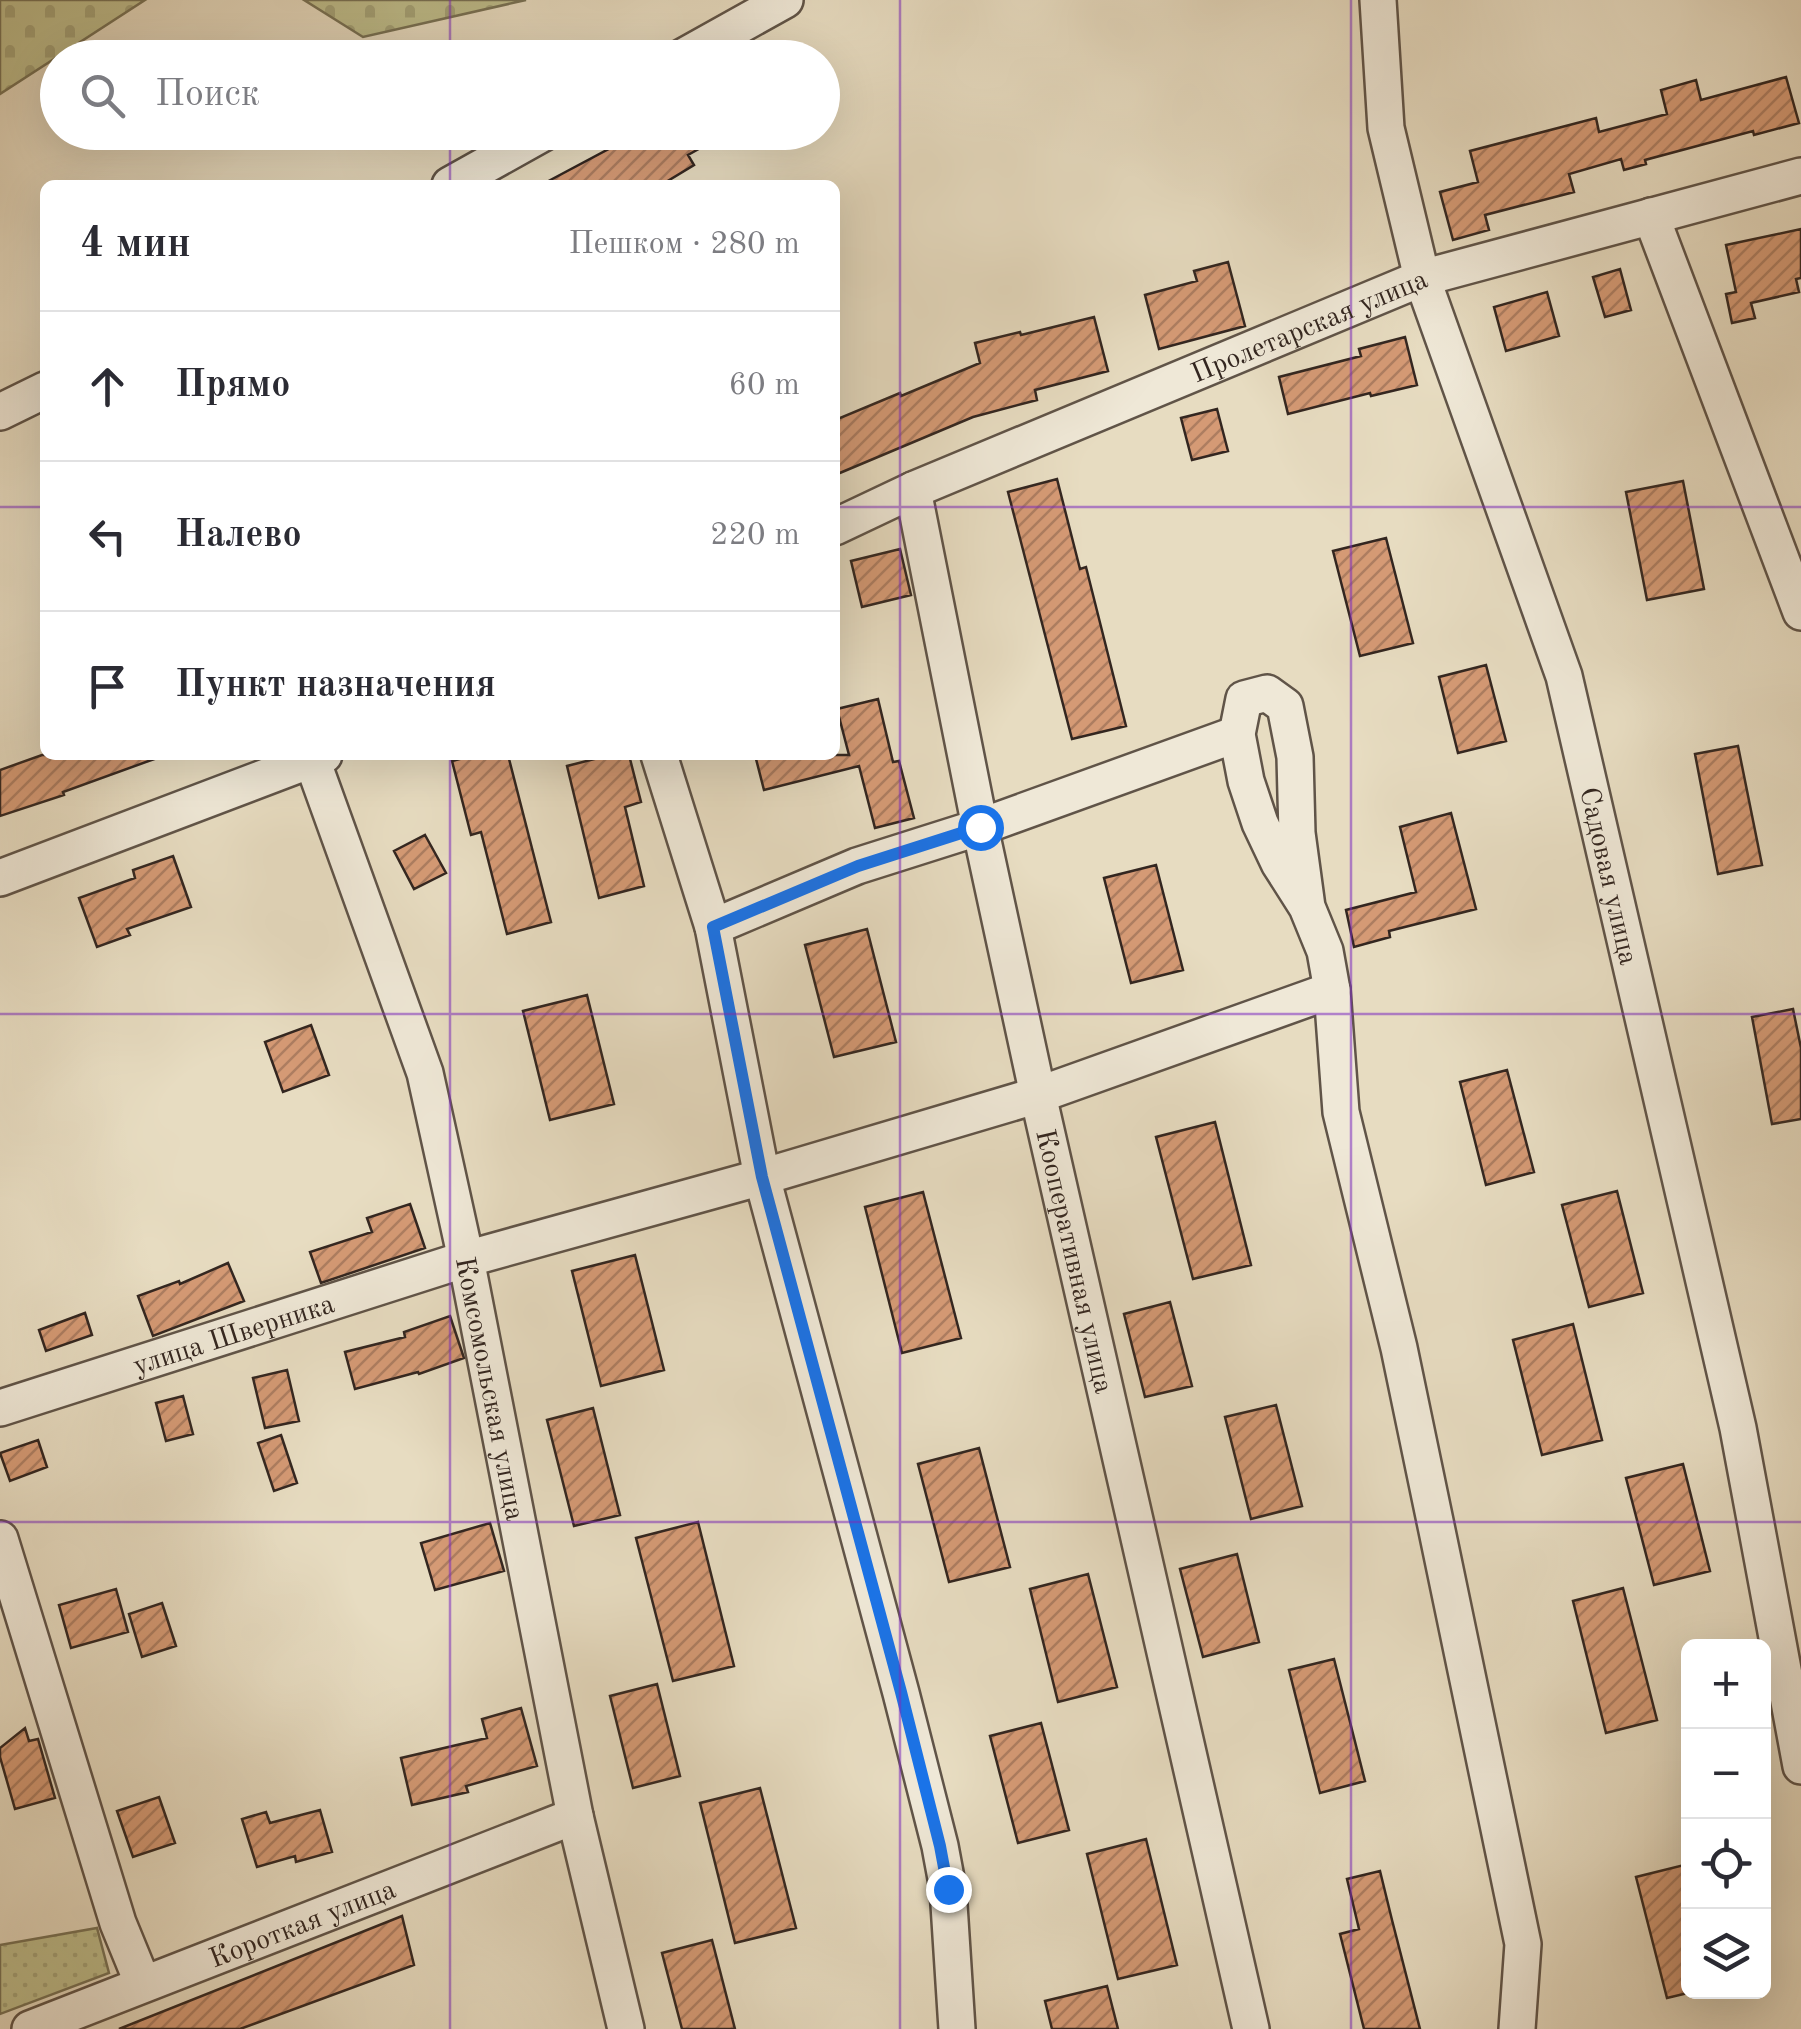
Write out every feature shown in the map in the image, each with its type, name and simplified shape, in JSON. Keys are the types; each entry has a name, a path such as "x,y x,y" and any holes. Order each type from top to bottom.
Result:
{"street":[{"path":"713,40 785,0"},
{"name":"Садовая улица","path":"1378,0 1386,128 1422,278 1564,676 1738,1428 1801,1766"},
{"path":"459,180 513,150"},
{"name":"Пролетарская улица","path":"840,526 912,490 1422,278 1801,176"},
{"path":"1651,216 1801,612"},
{"path":"0,412 40,392"},
{"name":"Кооперативная улица","path":"912,490 1038,1096 1251,2029"},
{"path":"1308,907 1278,862 1246,781 1237,734 1244,699 1267,693 1285,706 1294,758 1297,833 1308,907 1332,990 1341,1112 1399,1348 1523,1944 1517,2029"},
{"path":"713,927 858,866 980,827 1237,734"},
{"path":"0,878 313,760"},
{"name":"Комсомольская улица","path":"319,760 425,1073 466,1258 574,1816 626,2029"},
{"path":"661,760 713,927 762,1177 940,1846 948,1889 957,2029"},
{"name":"улица Шверника","path":"0,1408 466,1258 1038,1096 1332,990"},
{"path":"0,1539 113,1906 143,1984"},
{"name":"Короткая улица","path":"30,2029 112,2014 143,1984 574,1816"}],"green space":[{"path":"0,0 145,0 83,40 40,40 40,68 0,94"},
{"path":"304,0 526,0 363,37"},
{"path":"97,1928 109,1973 0,2014 0,1945"}],"building":[{"path":"1786,77 1799,123 1645,160 1646,164 1624,170 1621,159 1569,174 1574,192 1485,215 1489,230 1453,240 1440,192 1478,182 1470,151 1596,118 1599,132 1667,114 1661,90 1696,80 1701,100"},
{"path":"607,150 697,150 688,155 694,165 669,180 550,180"},
{"path":"1801,229 1801,278 1796,279 1799,292 1751,303 1755,318 1732,323 1726,294 1736,292 1726,245"},
{"path":"1228,262 1245,326 1159,349 1145,295 1197,281 1194,271"},
{"path":"1620,269 1631,310 1605,317 1593,277"},
{"path":"1547,292 1559,336 1506,351 1494,307"},
{"path":"1094,317 1108,371 1035,390 1037,400 973,417 840,473 840,418 980,363 975,343 1020,332 1021,335"},
{"path":"1405,337 1417,385 1288,414 1279,377 1361,356 1359,349"},
{"path":"1217,409 1228,451 1192,460 1181,418"},
{"path":"1057,479 1080,569 1086,567 1126,726 1072,739 1008,492"},
{"path":"1683,481 1704,589 1647,600 1626,492"},
{"path":"1386,538 1413,643 1360,656 1333,551"},
{"path":"900,549 911,595 862,607 851,561"},
{"path":"1486,665 1506,741 1458,753 1439,677"},
{"path":"878,699 893,762 899,761 914,818 875,828 859,766 764,790 756,760 840,760 840,755 849,755 840,708"},
{"path":"1738,746 1762,865 1718,874 1695,754"},
{"path":"40,756 40,760 151,760 0,816 0,770"},
{"path":"509,760 551,922 507,934 481,832 471,835 452,761"},
{"path":"590,760 630,760 641,802 625,807 644,886 599,898 567,766"},
{"path":"1451,813 1476,909 1389,931 1390,937 1354,947 1346,910 1416,892 1400,827"},
{"path":"425,835 446,873 414,889 394,851"},
{"path":"173,856 191,907 127,929 130,935 97,947 79,898 135,878 133,870"},
{"path":"1156,865 1183,970 1131,983 1104,878"},
{"path":"867,929 896,1042 834,1057 805,945"},
{"path":"587,995 614,1104 550,1120 523,1011"},
{"path":"1793,1009 1801,1048 1801,1119 1772,1124 1752,1017"},
{"path":"311,1025 329,1075 283,1092 265,1042"},
{"path":"1507,1070 1534,1172 1486,1185 1460,1082"},
{"path":"1215,1122 1251,1265 1193,1279 1156,1137"},
{"path":"1617,1191 1643,1293 1589,1307 1562,1205"},
{"path":"923,1192 961,1338 902,1353 865,1207"},
{"path":"410,1204 425,1248 321,1283 310,1252 372,1232 367,1218"},
{"path":"635,1255 664,1370 601,1386 572,1271"},
{"path":"228,1263 244,1301 153,1336 138,1296 179,1281 180,1284"},
{"path":"1170,1302 1192,1386 1145,1397 1124,1314"},
{"path":"85,1313 92,1335 46,1351 39,1330"},
{"path":"450,1316 464,1358 419,1374 355,1389 345,1352 405,1337 404,1332"},
{"path":"1573,1324 1602,1440 1542,1455 1513,1340"},
{"path":"287,1370 299,1421 265,1428 253,1378"},
{"path":"183,1396 193,1434 166,1441 156,1403"},
{"path":"1276,1405 1302,1506 1251,1519 1225,1417"},
{"path":"593,1408 620,1515 574,1526 547,1420"},
{"path":"281,1435 297,1483 274,1491 258,1443"},
{"path":"38,1440 47,1467 10,1481 0,1453"},
{"path":"979,1448 1010,1567 949,1582 918,1464"},
{"path":"1683,1464 1710,1571 1654,1585 1626,1478"},
{"path":"698,1522 734,1666 673,1681 636,1538"},
{"path":"490,1523 504,1571 435,1590 421,1543"},
{"path":"1237,1554 1259,1642 1203,1657 1180,1569"},
{"path":"1088,1574 1117,1687 1058,1702 1030,1589"},
{"path":"1623,1588 1657,1720 1606,1733 1573,1601"},
{"path":"116,1589 128,1632 71,1648 59,1605"},
{"path":"162,1603 176,1646 142,1657 129,1614"},
{"path":"1334,1659 1365,1781 1320,1793 1289,1670"},
{"path":"657,1684 680,1776 633,1788 610,1696"},
{"path":"521,1708 537,1766 466,1786 468,1792 412,1805 401,1758 487,1738 482,1719"},
{"path":"1041,1723 1069,1830 1018,1843 990,1736"},
{"path":"25,1728 29,1741 38,1739 55,1798 15,1809 0,1748"},
{"path":"760,1788 796,1928 735,1943 700,1803"},
{"path":"159,1797 175,1843 133,1857 117,1811"},
{"path":"320,1810 332,1852 296,1862 295,1856 257,1867 242,1819 266,1812 270,1823"},
{"path":"1146,1839 1177,1965 1118,1979 1087,1854"},
{"path":"1681,1866 1681,1995 1667,1998 1636,1877"},
{"path":"1380,1871 1420,2029 1364,2029 1340,1934 1359,1929 1347,1879"},
{"path":"402,1916 414,1965 240,2029 119,2029"},
{"path":"712,1940 735,2029 682,2029 662,1953"},
{"path":"1107,1986 1118,2029 1052,2029 1045,2001"}],"route":[{"path":"948,1889 901,1692 762,1177 713,927 858,866 980,827"}]}
